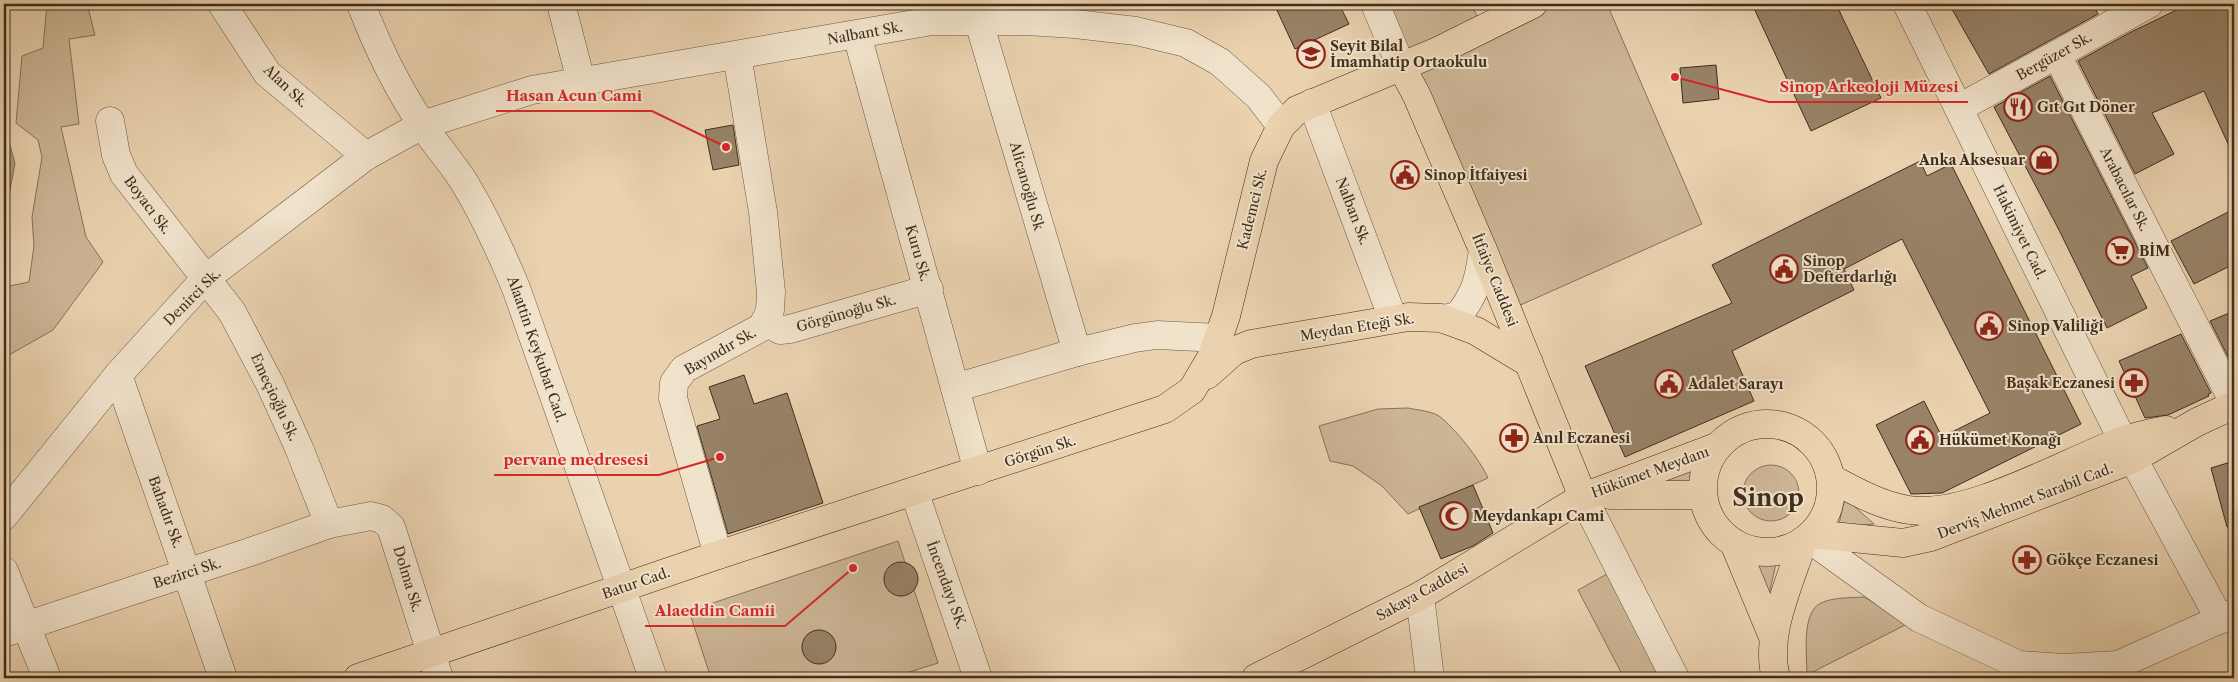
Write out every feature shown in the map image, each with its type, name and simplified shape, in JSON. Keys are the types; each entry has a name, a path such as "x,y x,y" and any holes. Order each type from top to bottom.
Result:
{"main road":[{"name":"Kademci Sk.","path":"1166,410 1192,390 1212,356 1219,338 1264,161 1282,126 1296,110 1436,52 1533,4"},
{"name":"İtfaiye Caddesi","path":"1402,66 1417,96 1483,250 1583,497"},
{"name":"Meydan Eteği Sk.","path":"1192,390 1217,364 1234,351 1251,344 1408,317 1444,319 1476,331 1529,363"},
{"name":"Derviş Mehmet Sarabil Cad.","path":"1808,538 1903,543 1931,538 2234,404"},
{"name":"Görgün Sk.","path":"914,491 1166,410"},
{"name":"Hükümet Meydanı","path":"1583,497 1716,447 1739,430 1769,423 1782,425 1804,434 1817,446 1825,457 1832,479 1831,503 1822,524 1808,538 1793,548 1771,553 1751,551 1725,538 1709,519 1702,496 1706,466 1716,447"},
{"name":"Derviş Mehmet Sarabil Cad.","path":"1832,479 1869,499 1910,510 1950,509 2128,450"},
{"name":"Batur Cad.","path":"358,678 435,666 620,588 914,491"},
{"name":"Hükümet Meydanı","path":"1583,497 1655,494 1702,496"},
{"name":"Sakaya Caddesi","path":"1256,678 1420,596 1583,497"},
{"path":"1776,678 1772,666 1773,637 1808,538"},
{"path":"1734,542 1773,637"}],"street":[{"name":"Alan Sk.","path":"222,4 267,73 366,156"},
{"name":"Alaattin Keykubat Cad.","path":"361,4 374,37 422,125 463,181 496,239 516,288 653,678"},
{"path":"561,4 581,81"},
{"path":"1375,4 1402,66"},
{"name":"Hakimiyet Cad.","path":"1907,4 2128,450 2227,617"},
{"name":"Bergüzer Sk.","path":"1959,108 2149,4"},
{"name":"Nalbant Sk.","path":"422,125 532,90 857,35 932,12 978,19 1075,24 1136,31 1186,42 1220,62 1259,97 1282,126"},
{"name":"Alicanoğlu Sk","path":"978,19 1077,352"},
{"name":"Kuru Sk.","path":"857,35 978,471"},
{"name":"Bayındır Sk.","path":"718,555 673,398 674,383 684,369 764,326 770,310 771,292 764,221 737,55"},
{"name":"Arabacılar Sk.","path":"2057,55 2234,404"},
{"name":"Nalban Sk.","path":"1312,103 1393,319"},
{"name":"Boyacı Sk.","path":"110,121 116,155 124,174 205,279"},
{"name":"Denirci Sk.","path":"4,516 118,375 205,279 366,156 422,125"},
{"path":"1444,319 1458,316 1474,294 1479,280 1483,250"},
{"name":"Emeçioğlu Sk.","path":"205,279 232,312 270,384 299,448 329,524"},
{"name":"Görgünoğlu Sk.","path":"766,321 780,330 790,329 929,290"},
{"path":"955,388 1077,352 1135,338 1157,335 1219,338"},
{"name":"Bahadır Sk.","path":"118,375 223,678"},
{"name":"İncendayı SK.","path":"914,491 978,678"},
{"path":"1583,497 1675,678"},
{"name":"Bezirci Sk.","path":"14,630 329,524 371,516"},
{"name":"Dolma Sk.","path":"371,516 382,519 391,527 435,666"},
{"path":"1808,538 1919,618 2013,670 2019,665 2064,668 2118,665 2227,617"},
{"path":"4,571 14,630 47,678"},
{"path":"1420,596 1430,678"}],"shaded area":[{"path":"47,4 87,4 95,35 69,39 79,124 61,127 86,237 103,262 53,330 9,355 4,348 4,287 29,282 34,246 32,217 42,157 38,140 16,123 22,56 43,48"},
{"path":"1375,4 1471,4 1483,29 1533,4 1607,4 1702,224 1507,311"},
{"path":"1408,408 1432,413 1445,421 1473,454 1488,478 1408,514 1382,486 1353,466 1330,461 1319,426 1378,409"},
{"path":"1697,464 1693,492 1649,481"},
{"path":"1771,465 1782,467 1791,473 1797,482 1799,493 1797,504 1791,513 1782,519 1771,521 1760,519 1751,513 1745,504 1743,493 1745,482 1751,473 1760,467"},
{"path":"1845,498 1874,524 1838,528"},
{"path":"898,541 938,663 891,678 711,678 689,611"},
{"path":"1741,554 1777,559 1767,603"},
{"path":"1607,574 1663,678 1624,678 1578,590"},
{"path":"1864,597 1909,623 1807,675 1806,635 1810,615 1815,608 1821,603 1831,600"}],"water":[{"path":"4,124 15,163 4,223"}],"building":[{"path":"1274,4 1339,4 1349,24 1295,49"},
{"path":"1752,4 1836,4 1881,98 1811,131"},
{"path":"1949,4 2093,4 2098,14 1989,74"},
{"path":"2189,4 2234,4 2234,157 2204,91 2152,113 2174,154 2135,174 2078,61 2131,32"},
{"path":"1716,65 1719,99 1683,103 1680,68"},
{"path":"2050,76 2148,268 2131,276 2147,308 2107,328 2059,230 1994,107"},
{"path":"733,125 739,165 713,170 705,130"},
{"name":"Sinop Valiliği","path":"1920,161 1927,176 1951,164 2081,424 1942,493 1911,494 1876,425 1924,401 1942,437 1990,413 1902,239 1844,269 1854,290 1732,351 1754,401 1625,457 1585,366 1732,303 1712,265"},
{"path":"2234,209 2234,264 2194,284 2171,241"},
{"path":"2234,311 2234,369 2210,321"},
{"path":"2181,334 2211,393 2208,394 2209,396 2168,415 2145,418 2119,361"},
{"path":"744,375 754,404 787,393 823,503 728,534 697,426 720,419 709,387"},
{"path":"2234,461 2234,526 2227,527 2211,468"},
{"name":"Meydankapı Cami","path":"1473,485 1493,533 1473,546 1441,559 1419,507"},
{"path":"901,562 913,567 918,579 913,591 901,596 889,591 884,579 889,567"},
{"path":"819,630 831,635 836,647 831,659 819,664 807,659 802,647 807,635"}],"place":[{"name":"Seyit Bilal İmamhatip Ortaokulu","path":"1311,54"},
{"name":"Sinop Arkeoloji Müzesi","path":"1675,77"},
{"name":"Gıt Gıt Döner","path":"2018,107"},
{"name":"Hasan Acun Cami","path":"726,147"},
{"name":"Anka Aksesuar","path":"2044,160"},
{"name":"Sinop İtfaiyesi","path":"1405,175"},
{"name":"BİM","path":"2120,251"},
{"name":"Sinop Defterdarlığı","path":"1784,269"},
{"name":"Sinop Valiliği","path":"1989,326"},
{"name":"Başak Eczanesi","path":"2134,383"},
{"name":"Adalet Sarayı","path":"1669,384"},
{"name":"Anıl Eczanesi","path":"1514,438"},
{"name":"Hükümet Konağı","path":"1920,440"},
{"name":"pervane medresesi","path":"720,457"},
{"name":"Meydankapı Cami","path":"1454,516"},
{"name":"Gökçe Eczanesi","path":"2027,560"},
{"name":"Alaeddin Camii","path":"853,568"}],"district":[{"name":"Sinop","path":"1768,497"}]}
